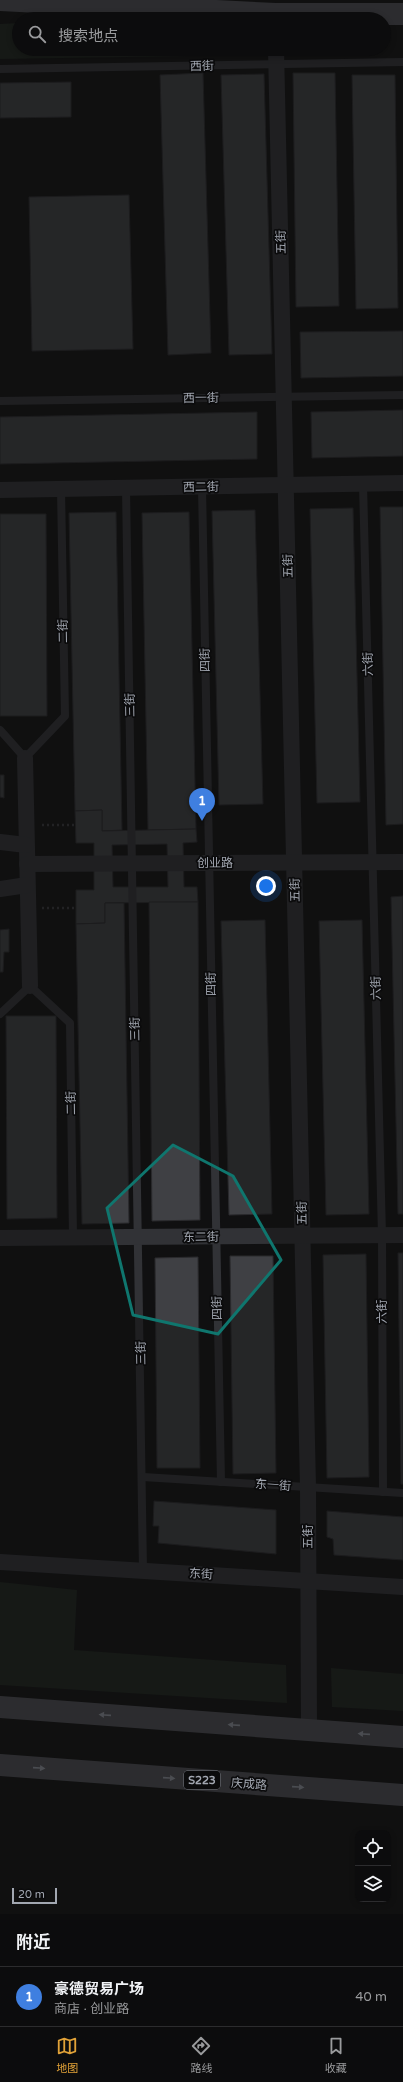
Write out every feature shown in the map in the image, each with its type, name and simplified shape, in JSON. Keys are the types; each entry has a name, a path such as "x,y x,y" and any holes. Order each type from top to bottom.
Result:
{"main road":[{"path":"0,0 206,12"},
{"path":"391,14 403,14"},
{"path":"0,1707 403,1736"},
{"name":"庆成路","path":"0,1765 403,1795"}],"street":[{"name":"五街","path":"276,57 308,1487 309,1730"},
{"name":"西二街","path":"0,490 403,483"},
{"path":"25,758 30,986"},
{"path":"0,842 26,845"},
{"name":"创业路","path":"27,864 403,862"},
{"path":"0,889 27,885"},
{"name":"东二街","path":"0,1238 403,1235"},
{"name":"东街","path":"0,1562 403,1587"}],"lane":[{"name":"西街","path":"0,69 276,57 403,62"},
{"name":"西一街","path":"0,401 403,395"},
{"name":"六街","path":"363,484 382,1235 383,1492"},
{"name":"四街","path":"202,487 221,1482"},
{"name":"三街","path":"126,488 143,1477 143,1571"},
{"name":"二街","path":"25,758 65,716 61,489"},
{"path":"0,730 25,758"},
{"name":"二街","path":"30,986 70,1023 73,1238"},
{"path":"0,1014 30,986"},
{"name":"东一街","path":"143,1477 403,1493"}],"path":[{"path":"35,825 75,825"},
{"path":"35,908 76,908"}],"highlighted area":[{"path":"173,1145 233,1176 281,1260 218,1334 133,1315 107,1208"}],"shaded area":[{"path":"12,23 12,56 194,56 0,59 0,24"},
{"path":"0,1582 77,1590 74,1650 286,1665 287,1703 0,1685"},
{"path":"331,1668 403,1674 403,1711 332,1707"}],"building":[{"path":"203,73 211,353 168,355 160,75"},
{"path":"293,73 335,73 339,306 296,307"},
{"path":"264,74 272,354 229,355 221,75"},
{"path":"352,75 395,75 398,308 356,309"},
{"path":"71,82 71,117 0,118 0,83"},
{"path":"129,195 133,349 32,351 29,197"},
{"path":"403,331 403,376 301,378 300,332"},
{"path":"403,410 403,456 312,458 311,412"},
{"path":"257,412 257,459 0,464 0,417"},
{"path":"380,507 403,507 403,824 386,825"},
{"path":"353,508 360,802 317,803 310,509"},
{"path":"255,510 263,804 219,805 212,511"},
{"path":"116,512 122,830 102,831 102,810 75,811 69,513"},
{"path":"189,512 196,829 148,830 142,513"},
{"path":"0,514 46,514 47,716 0,716"},
{"path":"0,775 4,775 4,798 0,797"},
{"path":"102,810 102,831 196,829 197,842 183,843 184,887 197,887 198,902 105,903 105,923 76,924 76,890 94,890 94,843 76,843 75,811","holes":["167,844 168,887 113,887 112,845"]},
{"path":"403,896 403,1214 398,1214 391,897"},
{"path":"149,902 198,902 200,1220 152,1221"},
{"path":"105,903 124,903 129,1223 82,1224 76,924 105,923"},
{"path":"265,920 272,1214 229,1215 221,921"},
{"path":"362,920 369,1214 326,1215 319,921"},
{"path":"9,929 9,952 4,952 3,972 0,972 0,930"},
{"path":"6,1016 56,1016 57,1218 7,1219"},
{"path":"398,1253 403,1253 403,1484 401,1484"},
{"path":"366,1254 369,1477 327,1478 323,1255"},
{"path":"230,1256 273,1256 276,1473 233,1474"},
{"path":"198,1257 200,1468 157,1468 155,1258"},
{"path":"154,1501 276,1510 276,1554 158,1543 159,1526 153,1526"},
{"path":"327,1511 403,1517 403,1560 334,1555 333,1539 327,1537"}],"place":[{"name":"豪德贸易广场","path":"202,821"}]}
